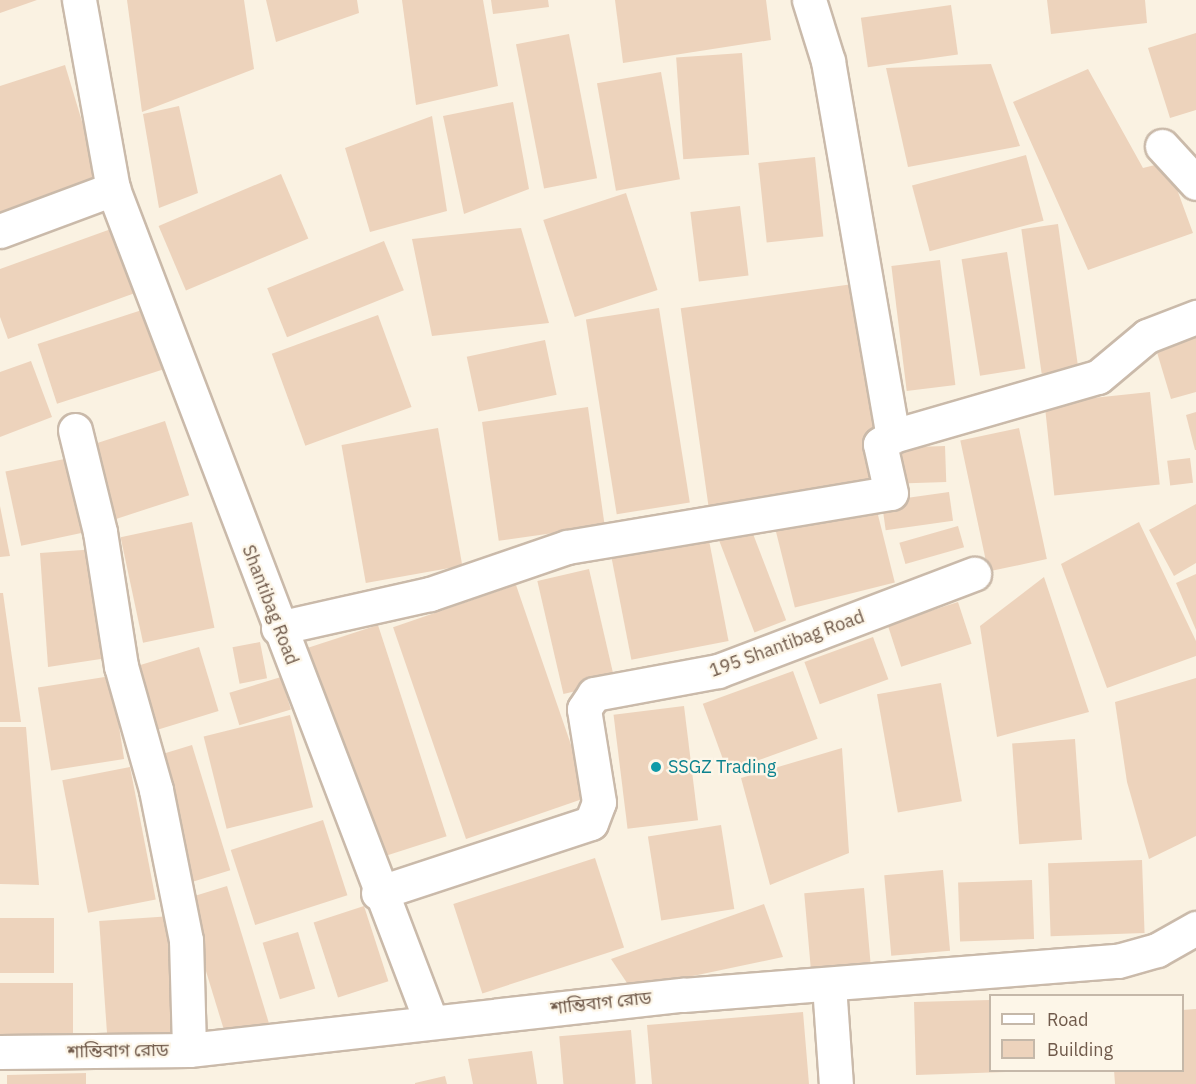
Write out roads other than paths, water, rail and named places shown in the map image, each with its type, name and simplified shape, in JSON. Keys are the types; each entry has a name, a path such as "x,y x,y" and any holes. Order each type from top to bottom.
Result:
{"street":[{"name":"Shantibag Road","path":"79,0 113,189 378,893 430,1019"},
{"path":"809,0 828,61 893,436"},
{"path":"1162,146 1196,183"},
{"path":"0,231 113,189"},
{"path":"278,628 430,594 567,547 891,493 880,444 893,436 1098,377 1147,336 1196,317"},
{"path":"75,430 100,532 122,666 156,790 186,940 189,1050"},
{"name":"195 Shantibag Road","path":"378,893 591,823 599,802 584,710 594,694 718,671 974,574"},
{"name":"শান্তিবাগ রোড","path":"0,1052 189,1050 430,1019 1118,961 1157,950 1196,928"},
{"path":"829,985 836,1084"}],"place":[{"name":"SSGZ Trading","path":"656,767"}]}
